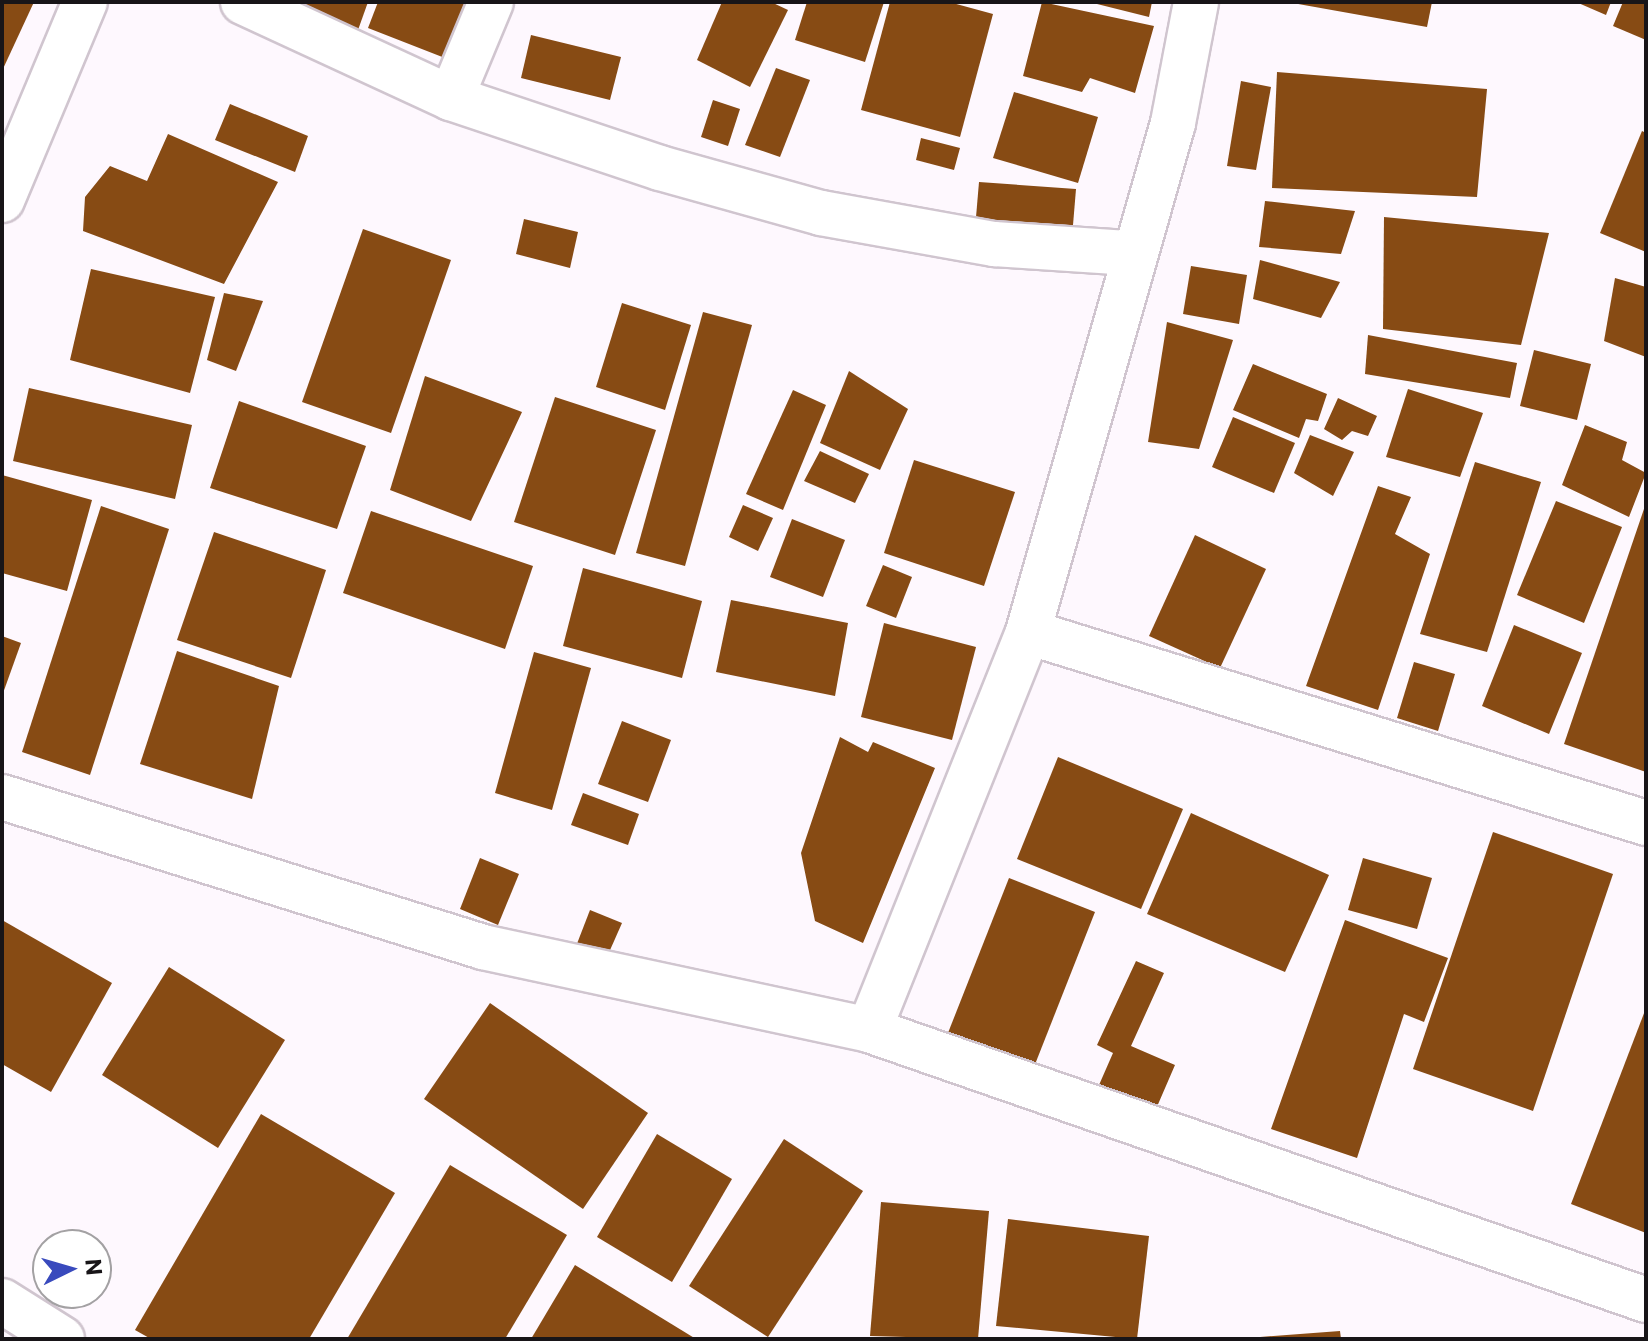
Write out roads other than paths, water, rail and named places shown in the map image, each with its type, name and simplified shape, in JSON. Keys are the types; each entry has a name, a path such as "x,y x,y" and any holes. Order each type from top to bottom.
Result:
{"street":[{"path":"2,200 85,2"},
{"path":"243,2 451,98 821,213 994,244 1131,253"},
{"path":"451,98 491,2"},
{"path":"869,1030 1028,632 1131,253 1173,123 1196,2"},
{"path":"1028,632 1646,823"},
{"path":"2,797 483,947 869,1030 1646,1300"},
{"path":"2,1301 62,1339"}]}
